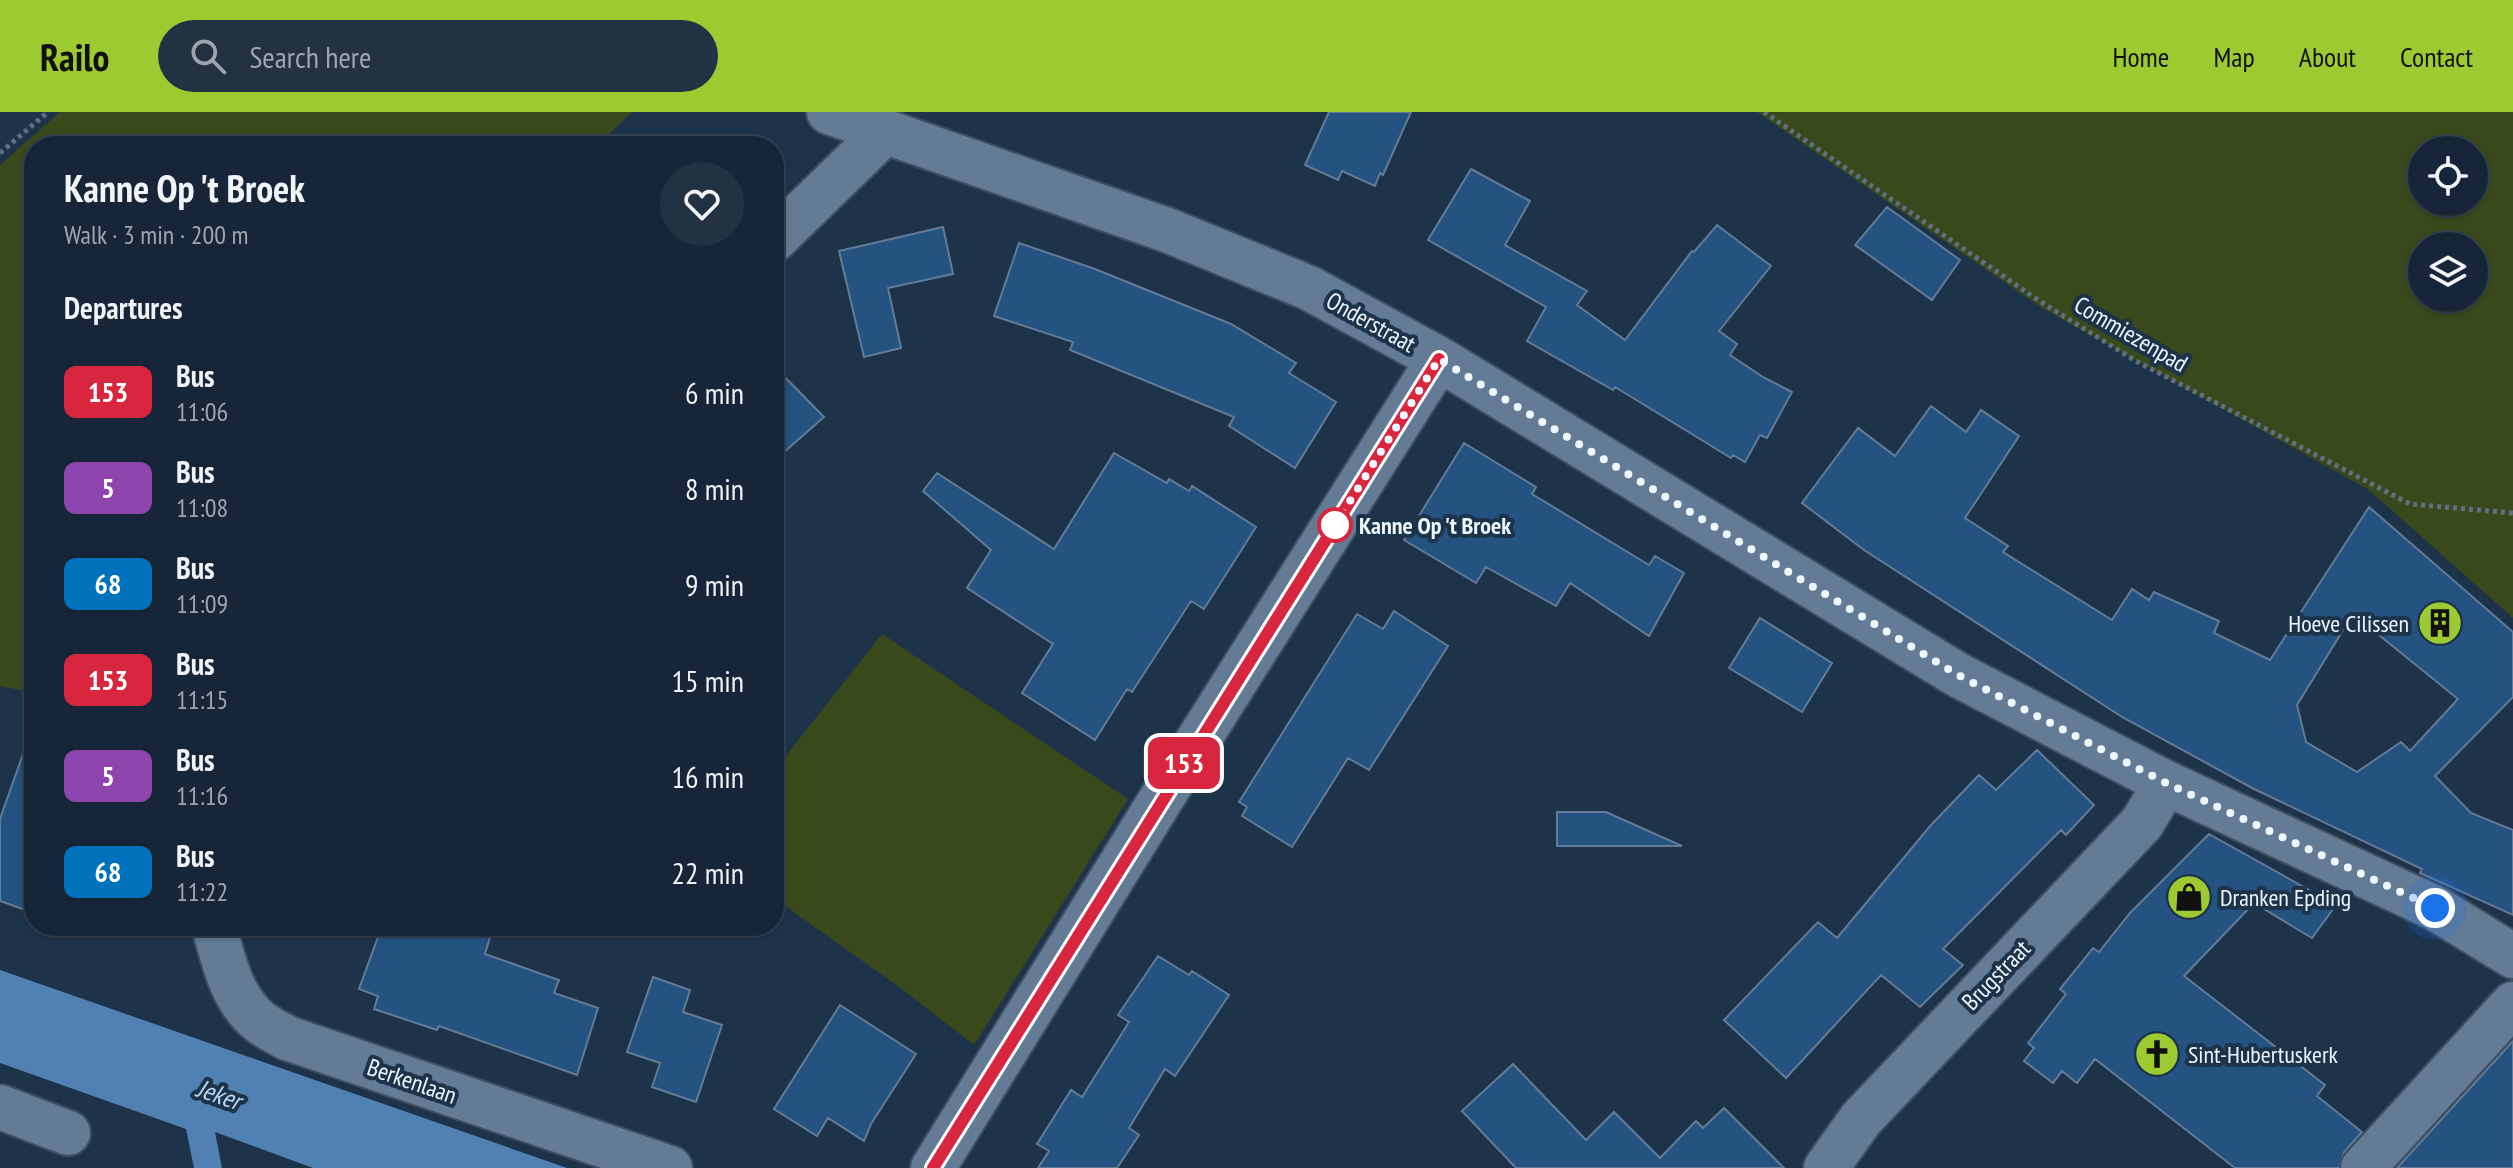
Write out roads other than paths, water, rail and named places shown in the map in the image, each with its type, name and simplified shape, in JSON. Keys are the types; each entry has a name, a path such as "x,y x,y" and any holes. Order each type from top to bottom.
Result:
{"street":[{"name":"Onderstraat","path":"829,112 1167,230 1309,288 1439,359 1958,675 2166,783 2435,908 2513,956"},
{"path":"784,230 884,133"},
{"path":"933,1168 1439,359"},
{"name":"Brugstraat","path":"1826,1168 1861,1119 2142,823 2166,783"},
{"name":"Berkenlaan","path":"217,936 239,997 258,1021 287,1038 670,1168"},
{"path":"2363,1168 2513,1004"},
{"path":"0,1107 68,1133"}],"water":[{"name":"Jeker","path":"0,970 567,1168 313,1168 215,1132 222,1168 194,1168 186,1129 0,1063"}],"place":[{"name":"Kanne Op 't Broek","path":"1335,525"},
{"name":"Hoeve Cilissen","path":"2440,623"},
{"name":"Dranken Epding","path":"2189,897"},
{"name":"Sint-Hubertuskerk","path":"2157,1054"}]}
